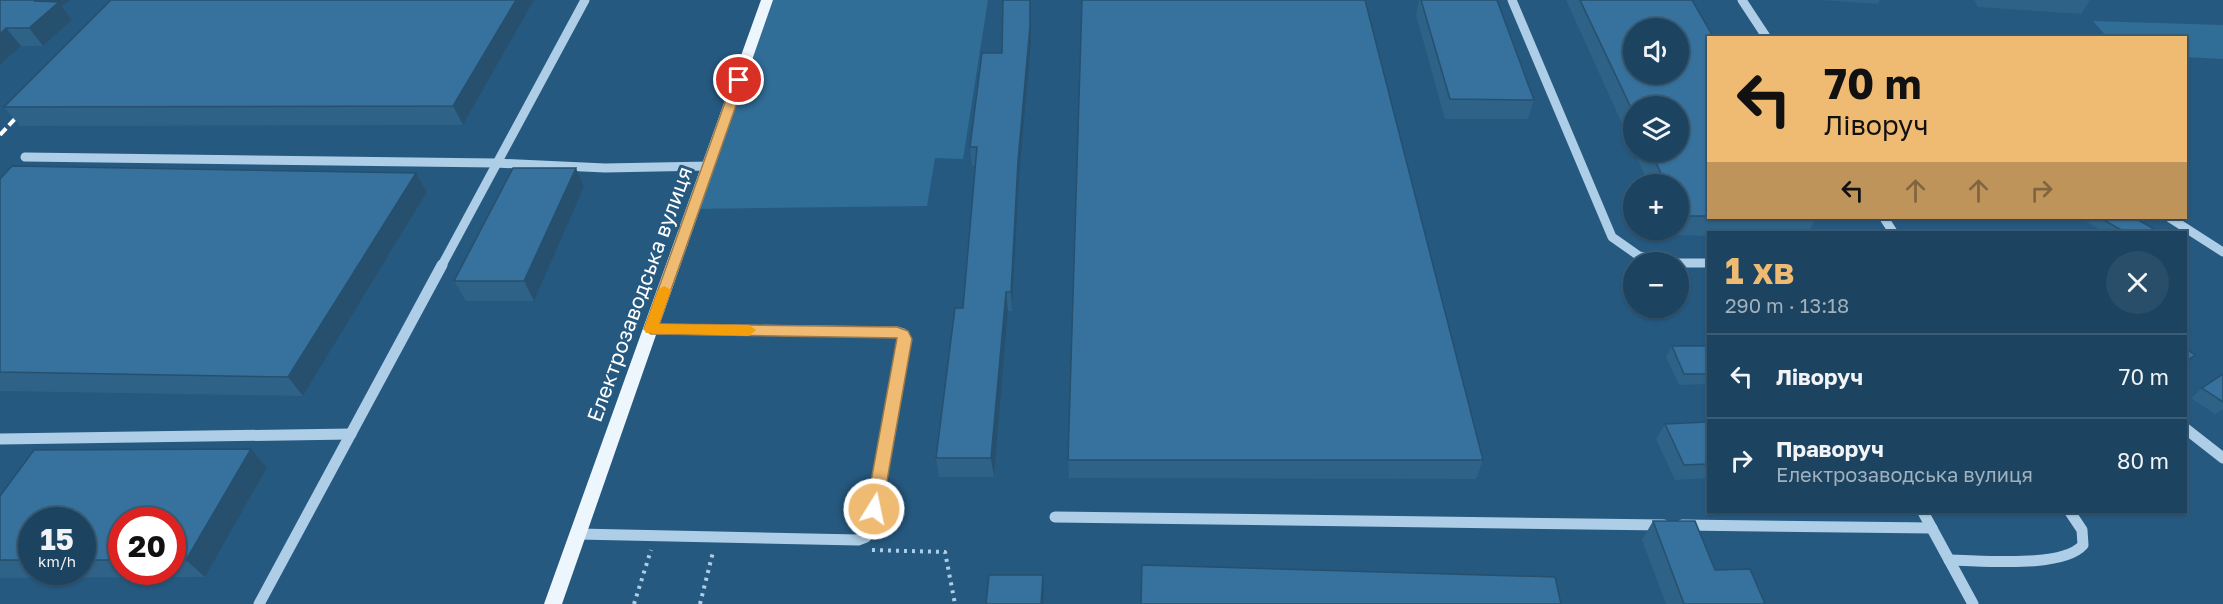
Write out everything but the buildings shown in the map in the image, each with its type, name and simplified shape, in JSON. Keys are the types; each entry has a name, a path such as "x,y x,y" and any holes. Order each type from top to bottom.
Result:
{"main road":[{"name":"Електрозаводська вулиця","path":"553,604 767,0"}],"street":[{"path":"259,604 585,0"},
{"path":"1512,0 1612,237 1631,252"},
{"path":"1743,0 1766,36"},
{"path":"25,157 495,163 605,168 709,166"},
{"path":"2172,219 2223,252"},
{"path":"1689,262 1707,263"},
{"path":"578,534 858,540 866,537 870,531 904,339 903,334 897,332 651,329"},
{"path":"2187,430 2223,458"},
{"path":"0,439 351,434"},
{"path":"32,455 45,438"},
{"path":"1924,513 1973,604"},
{"path":"1949,560 2040,559 2063,557 2076,552 2083,545 2082,530 2071,513"},
{"path":"1055,517 1932,528"}],"path":[{"path":"634,604 656,535"},
{"path":"700,604 717,537"}],"shaded area":[{"path":"767,0 988,0 963,159 935,158 927,206 693,209"},
{"path":"2093,21 2223,25 2223,59 2187,57 2187,36 2106,36"}],"railway":[{"path":"0,135 25,108"}],"slow traffic":[{"path":"664,290 651,329 749,330"}],"route":[{"path":"739,80 651,329 897,332 903,334 904,339 874,509"}]}
